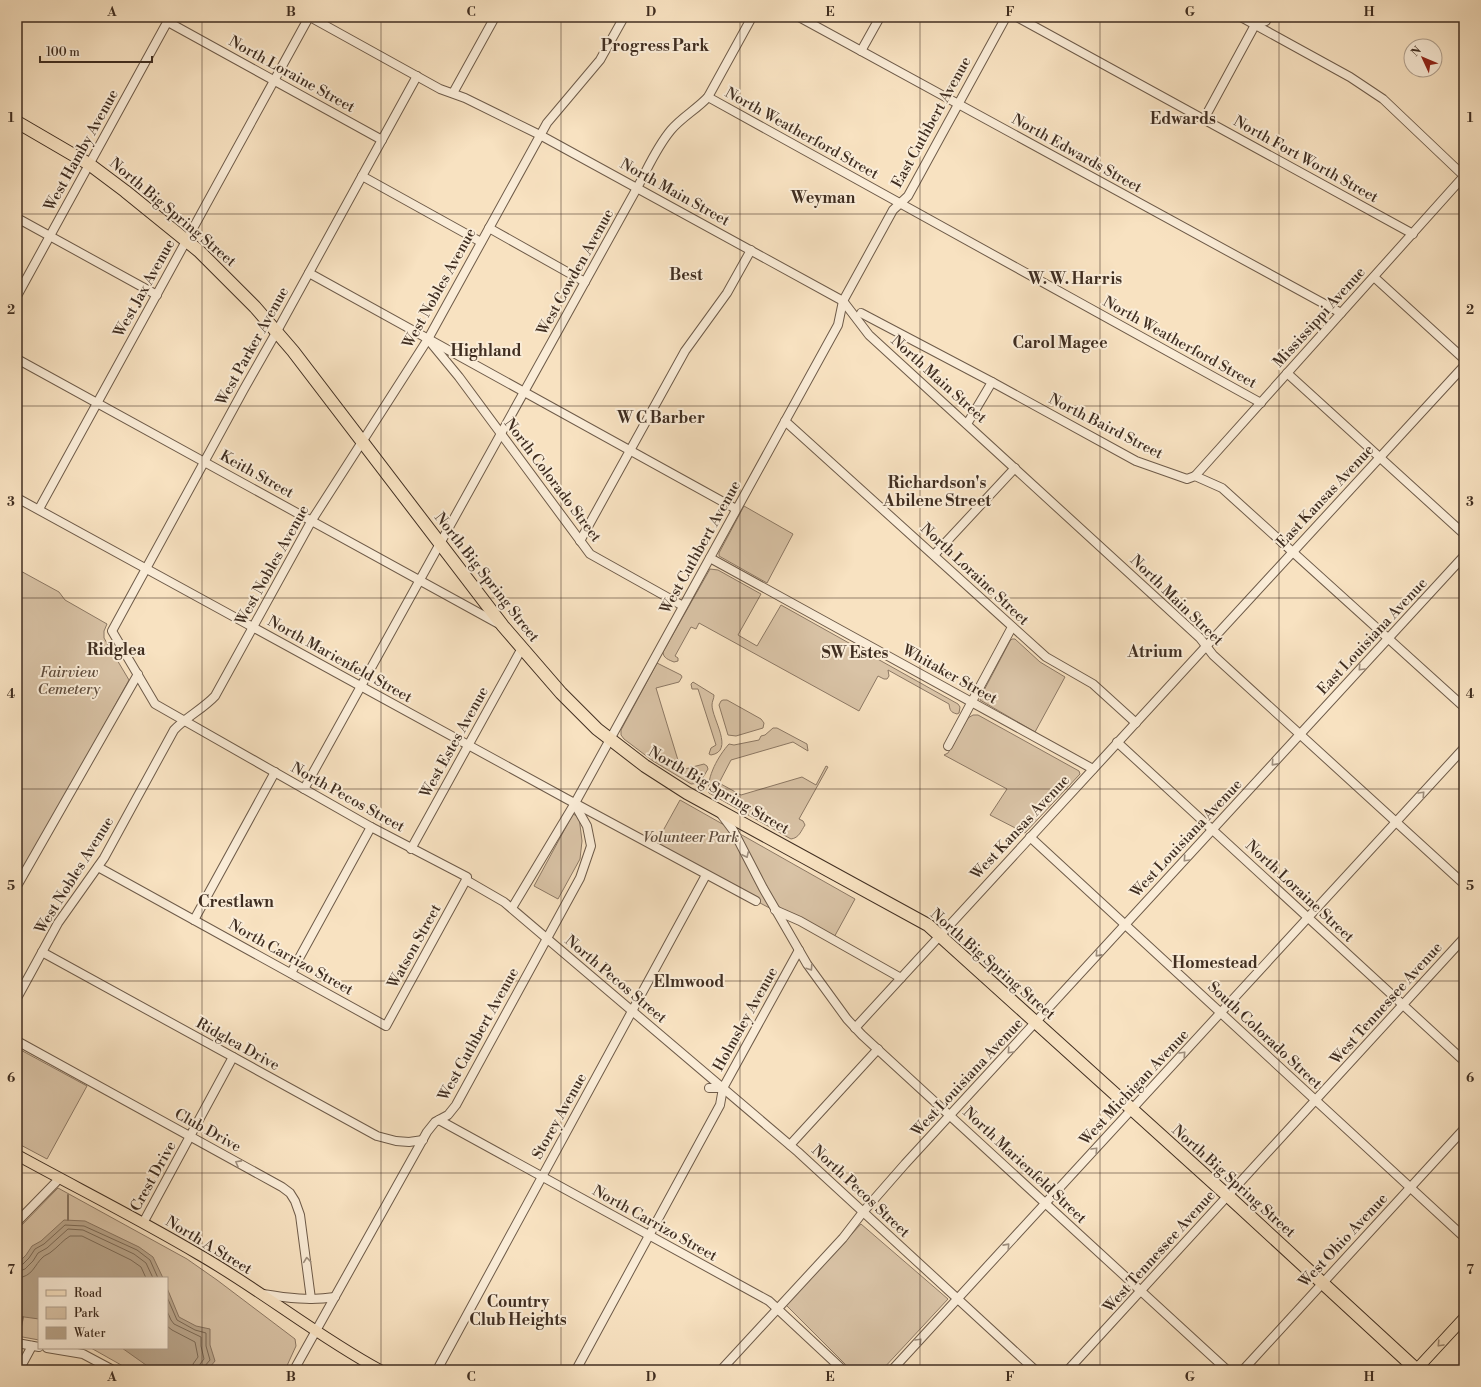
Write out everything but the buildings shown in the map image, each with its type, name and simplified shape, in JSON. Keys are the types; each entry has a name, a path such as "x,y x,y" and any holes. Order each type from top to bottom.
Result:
{"highway":[{"name":"North Big Spring Street","path":"17,122 89,164 125,191 199,251 232,284 277,331 503,626 561,693 610,740 645,766 687,793 928,925 1228,1196 1416,1370"}],"main road":[{"name":"North A Street","path":"17,1155 199,1254 260,1293 316,1332 380,1370"},
{"path":"1416,1370 1464,1318"}],"street":[{"name":"North Main Street","path":"309,17 440,89 454,93 540,135 843,301 869,335 1200,638 1214,655 1464,884"},
{"name":"West Jax Avenue","path":"39,509 309,17"},
{"path":"454,93 495,17"},
{"name":"West Nobles Avenue","path":"17,998 58,923 104,858 174,730 183,720 203,708 215,696 312,520 428,339 547,123 600,60 624,17"},
{"name":"West Cowden Avenue","path":"304,789 637,188 654,154 664,138 680,120 704,102 708,97 752,17"},
{"name":"North Edwards Street","path":"799,17 1341,313"},
{"path":"862,51 880,17"},
{"name":"East Cuthbert Avenue","path":"843,301 893,210 908,196 1006,17"},
{"name":"North Fort Worth Street","path":"1017,17 1413,234"},
{"path":"1241,17 1350,77 1383,99 1464,176"},
{"path":"1204,119 1255,25 1266,21 1268,17"},
{"name":"North Loraine Street","path":"169,20 382,140"},
{"name":"West Hamby Avenue","path":"17,296 169,20"},
{"name":"West Parker Avenue","path":"112,631 261,357 277,331 417,76"},
{"name":"North Weatherford Street","path":"708,97 1261,402"},
{"path":"362,176 481,242"},
{"name":"Mississippi Avenue","path":"1195,476 1464,176"},
{"path":"17,218 157,295"},
{"path":"489,228 585,282"},
{"path":"580,541 685,351 727,293 751,250"},
{"path":"309,273 736,510"},
{"path":"1374,277 1464,359"},
{"name":"West Cuthbert Avenue","path":"512,908 575,803 838,325 843,301"},
{"name":"North Baird Street","path":"861,313 992,382 1136,461 1186,479 1195,476 1222,488 1464,707"},
{"name":"North Colorado Street","path":"428,339 459,377 590,554 683,606"},
{"name":"Keith Street","path":"17,358 503,626"},
{"name":"East Kansas Avenue","path":"1206,646 1464,366"},
{"path":"1287,373 1464,534"},
{"path":"967,424 992,382"},
{"name":"North Loraine Street","path":"785,421 1046,658 1093,684 1136,723"},
{"path":"934,555 1015,468"},
{"name":"North Marienfeld Street","path":"17,498 756,901"},
{"name":"East Louisiana Avenue","path":"1300,734 1464,556"},
{"name":"Whitaker Street","path":"710,558 1093,769"},
{"path":"948,746 1012,627"},
{"name":"North Pecos Street","path":"112,631 155,704 371,827 467,877 466,880 512,908 790,1145 1035,1370"},
{"name":"West Kansas Avenue","path":"855,1028 1206,646"},
{"name":"West Estes Avenue","path":"411,848 522,648"},
{"path":"17,886 138,674"},
{"name":"West Louisiana Avenue","path":"721,1370 843,1238 863,1212 950,1115 1300,734"},
{"name":"North Loraine Street","path":"1117,742 1464,1061"},
{"name":"West Michigan Avenue","path":"892,1370 1464,748"},
{"path":"194,920 275,772"},
{"name":"West Cuthbert Avenue","path":"294,1370 430,1127 446,1116 456,1105 580,878 591,846 587,826 575,803"},
{"name":"North Marienfeld Street","path":"718,811 733,830 775,910 799,950 825,990 855,1028 1227,1370"},
{"path":"291,973 371,827"},
{"name":"South Colorado Street","path":"1030,837 1464,1237"},
{"name":"North Carrizo Street","path":"98,867 386,1026"},
{"name":"Storey Avenue","path":"436,1370 706,875"},
{"name":"Watson Street","path":"386,1026 466,880"},
{"path":"775,910 800,921 901,978"},
{"name":"West Tennessee Avenue","path":"1068,1370 1464,938"},
{"name":"Holmsley Avenue","path":"708,1088 723,1088 799,950"},
{"name":"Ridglea Drive","path":"42,952 377,1136 396,1141 409,1142 423,1140"},
{"name":"Club Drive","path":"17,1041 282,1187 290,1193 295,1201 300,1215 311,1299"},
{"path":"790,1145 878,1049"},
{"name":"Crest Drive","path":"143,1223 233,1057"},
{"path":"576,1370 720,1105 723,1088"},
{"name":"North Carrizo Street","path":"439,1120 769,1301 843,1370"},
{"name":"West Ohio Avenue","path":"1243,1370 1464,1129"},
{"path":"17,1222 60,1178"},
{"path":"260,1293 289,1298 311,1299 335,1297"},
{"path":"17,1343 36,1346 19,1370"},
{"path":"52,1349 83,1354 113,1370"}],"green space":[{"path":"744,506 793,534 767,583 719,556 719,553"},
{"name":"Fairview Cemetery","path":"17,569 59,592 65,600 107,624 104,631 104,638 129,680 17,882"},
{"path":"710,569 718,570 761,594 738,635 757,646 781,605 958,704 960,707 959,713 957,714 952,712 949,704 888,670 889,676 887,679 878,676 859,711 699,623 696,629 691,627 675,656 678,658 678,661 674,662 668,660 664,656 663,652"},
{"path":"1012,639 1015,639 1040,662 1065,677 1035,732 980,700"},
{"path":"657,663 681,675 682,677 679,682 656,688 681,770 704,764 707,766 708,769 703,777 694,784 691,784 653,761 624,739 621,735 621,730"},
{"path":"693,682 714,695 712,704 713,711 722,741 718,752 711,755 709,754 711,748 716,745 698,689 692,689 691,684"},
{"path":"723,700 727,700 761,719 764,723 763,728 736,736 728,735 719,705"},
{"path":"973,715 978,715 1079,771 1080,774 1025,833 990,815 1007,789 944,755 948,753 968,718"},
{"path":"773,728 777,728 807,744 808,751 793,742 731,760 719,783 741,795 802,777 816,785 826,766 828,767 799,819 803,821 805,825 798,836 791,839 709,793 709,780 711,773 717,760 729,744 734,745 759,740 761,736 765,735"},
{"name":"Volunteer Park","path":"680,800 855,899 832,941 654,847"},
{"path":"573,814 579,817 582,841 580,859 558,899 534,886"},
{"path":"17,1048 87,1086 47,1159 17,1143"},
{"path":"58,1188 187,1259 295,1339 296,1346 285,1370 130,1370 93,1349 168,1349 168,1277 38,1277 38,1340 17,1336 17,1230"},
{"path":"861,1224 948,1299 882,1370 851,1370 786,1305"}],"water":[{"path":"64,1220 85,1221 139,1247 153,1257 163,1277 38,1277 38,1319 17,1316 17,1264 32,1246 41,1241"},
{"path":"168,1290 179,1317 196,1326 210,1329 210,1345 215,1361 210,1367 204,1370 153,1370 123,1349 168,1349"}],"waterway":[{"path":"68,1195 68,1220"},
{"path":"19,1336 23,1317"}],"district":[{"name":"Progress Park","path":"655,45"},
{"name":"Edwards","path":"1183,118"},
{"name":"Weyman","path":"823,197"},
{"name":"Best","path":"686,274"},
{"name":"W. W. Harris","path":"1075,278"},
{"name":"Carol Magee","path":"1060,342"},
{"name":"Highland","path":"486,350"},
{"name":"W C Barber","path":"661,417"},
{"name":"Richardson's Abilene Street","path":"937,491"},
{"name":"Ridglea","path":"116,649"},
{"name":"Atrium","path":"1155,651"},
{"name":"SW Estes","path":"855,652"},
{"name":"Crestlawn","path":"236,901"},
{"name":"Homestead","path":"1215,962"},
{"name":"Elmwood","path":"689,981"},
{"name":"Country Club Heights","path":"518,1310"}]}
